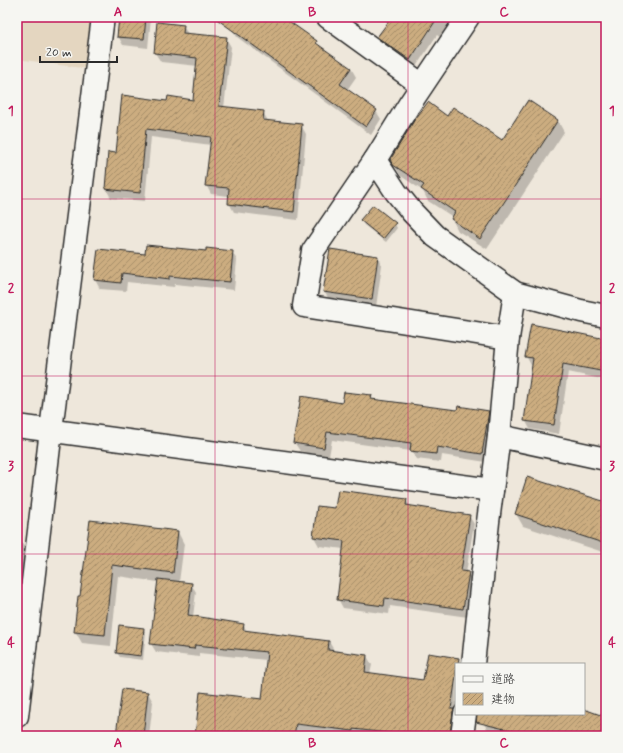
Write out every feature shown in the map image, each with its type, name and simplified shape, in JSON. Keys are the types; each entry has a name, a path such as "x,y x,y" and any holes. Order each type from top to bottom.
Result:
{"street":[{"path":"17,716 103,17"},
{"path":"328,17 422,85"},
{"path":"468,17 422,85 375,160 313,251 304,306 508,338"},
{"path":"375,160 400,197 435,236 515,292 581,311 606,316"},
{"path":"473,663 499,436 508,338 515,292"},
{"path":"17,426 492,490"},
{"path":"499,436 606,459"},
{"path":"462,736 465,715"}],"shaded area":[{"path":"17,17 103,17 96,70 17,59"}],"building":[{"path":"119,17 146,17 144,39 117,37"},
{"path":"214,17 283,17 351,68 340,84 377,110 366,127"},
{"path":"392,17 438,17 410,60 377,37"},
{"path":"157,22 184,25 183,33 227,37 219,106 264,111 263,120 302,124 294,212 228,204 229,188 205,186 211,137 146,129 140,193 105,189 108,152 116,153 122,95 167,101 168,96 193,100 197,58 154,53"},
{"path":"528,100 558,120 480,239 451,219 455,212 421,189 424,185 393,165 390,160 415,119 428,102 447,116 453,107 502,140"},
{"path":"373,205 396,223 383,239 360,220"},
{"path":"146,245 206,251 206,248 233,251 230,282 170,276 170,279 122,273 121,283 94,280 98,249 145,254"},
{"path":"330,249 378,256 372,299 323,292"},
{"path":"531,324 606,339 606,372 563,364 554,425 524,421 533,358 525,357"},
{"path":"344,392 372,395 371,399 457,410 458,406 489,411 482,454 437,447 436,454 410,451 411,443 327,432 324,448 293,443 301,396 342,403"},
{"path":"527,477 606,502 606,544 515,514"},
{"path":"338,490 407,499 406,505 470,515 461,571 469,572 463,609 385,598 384,606 337,600 344,541 313,537 317,506 335,508"},
{"path":"90,520 178,531 173,573 112,565 105,635 74,632"},
{"path":"158,579 192,583 188,615 244,624 243,630 329,641 328,650 367,655 365,672 423,680 428,653 459,658 458,663 455,663 455,683 451,709 454,709 450,736 414,736 296,724 294,736 195,736 200,692 262,699 267,652 195,645 194,649 150,644"},
{"path":"119,625 144,628 141,656 116,653"},
{"path":"122,689 148,692 143,736 116,735"},
{"path":"585,709 606,717 606,736 533,736 476,722 477,715 585,715"}]}
